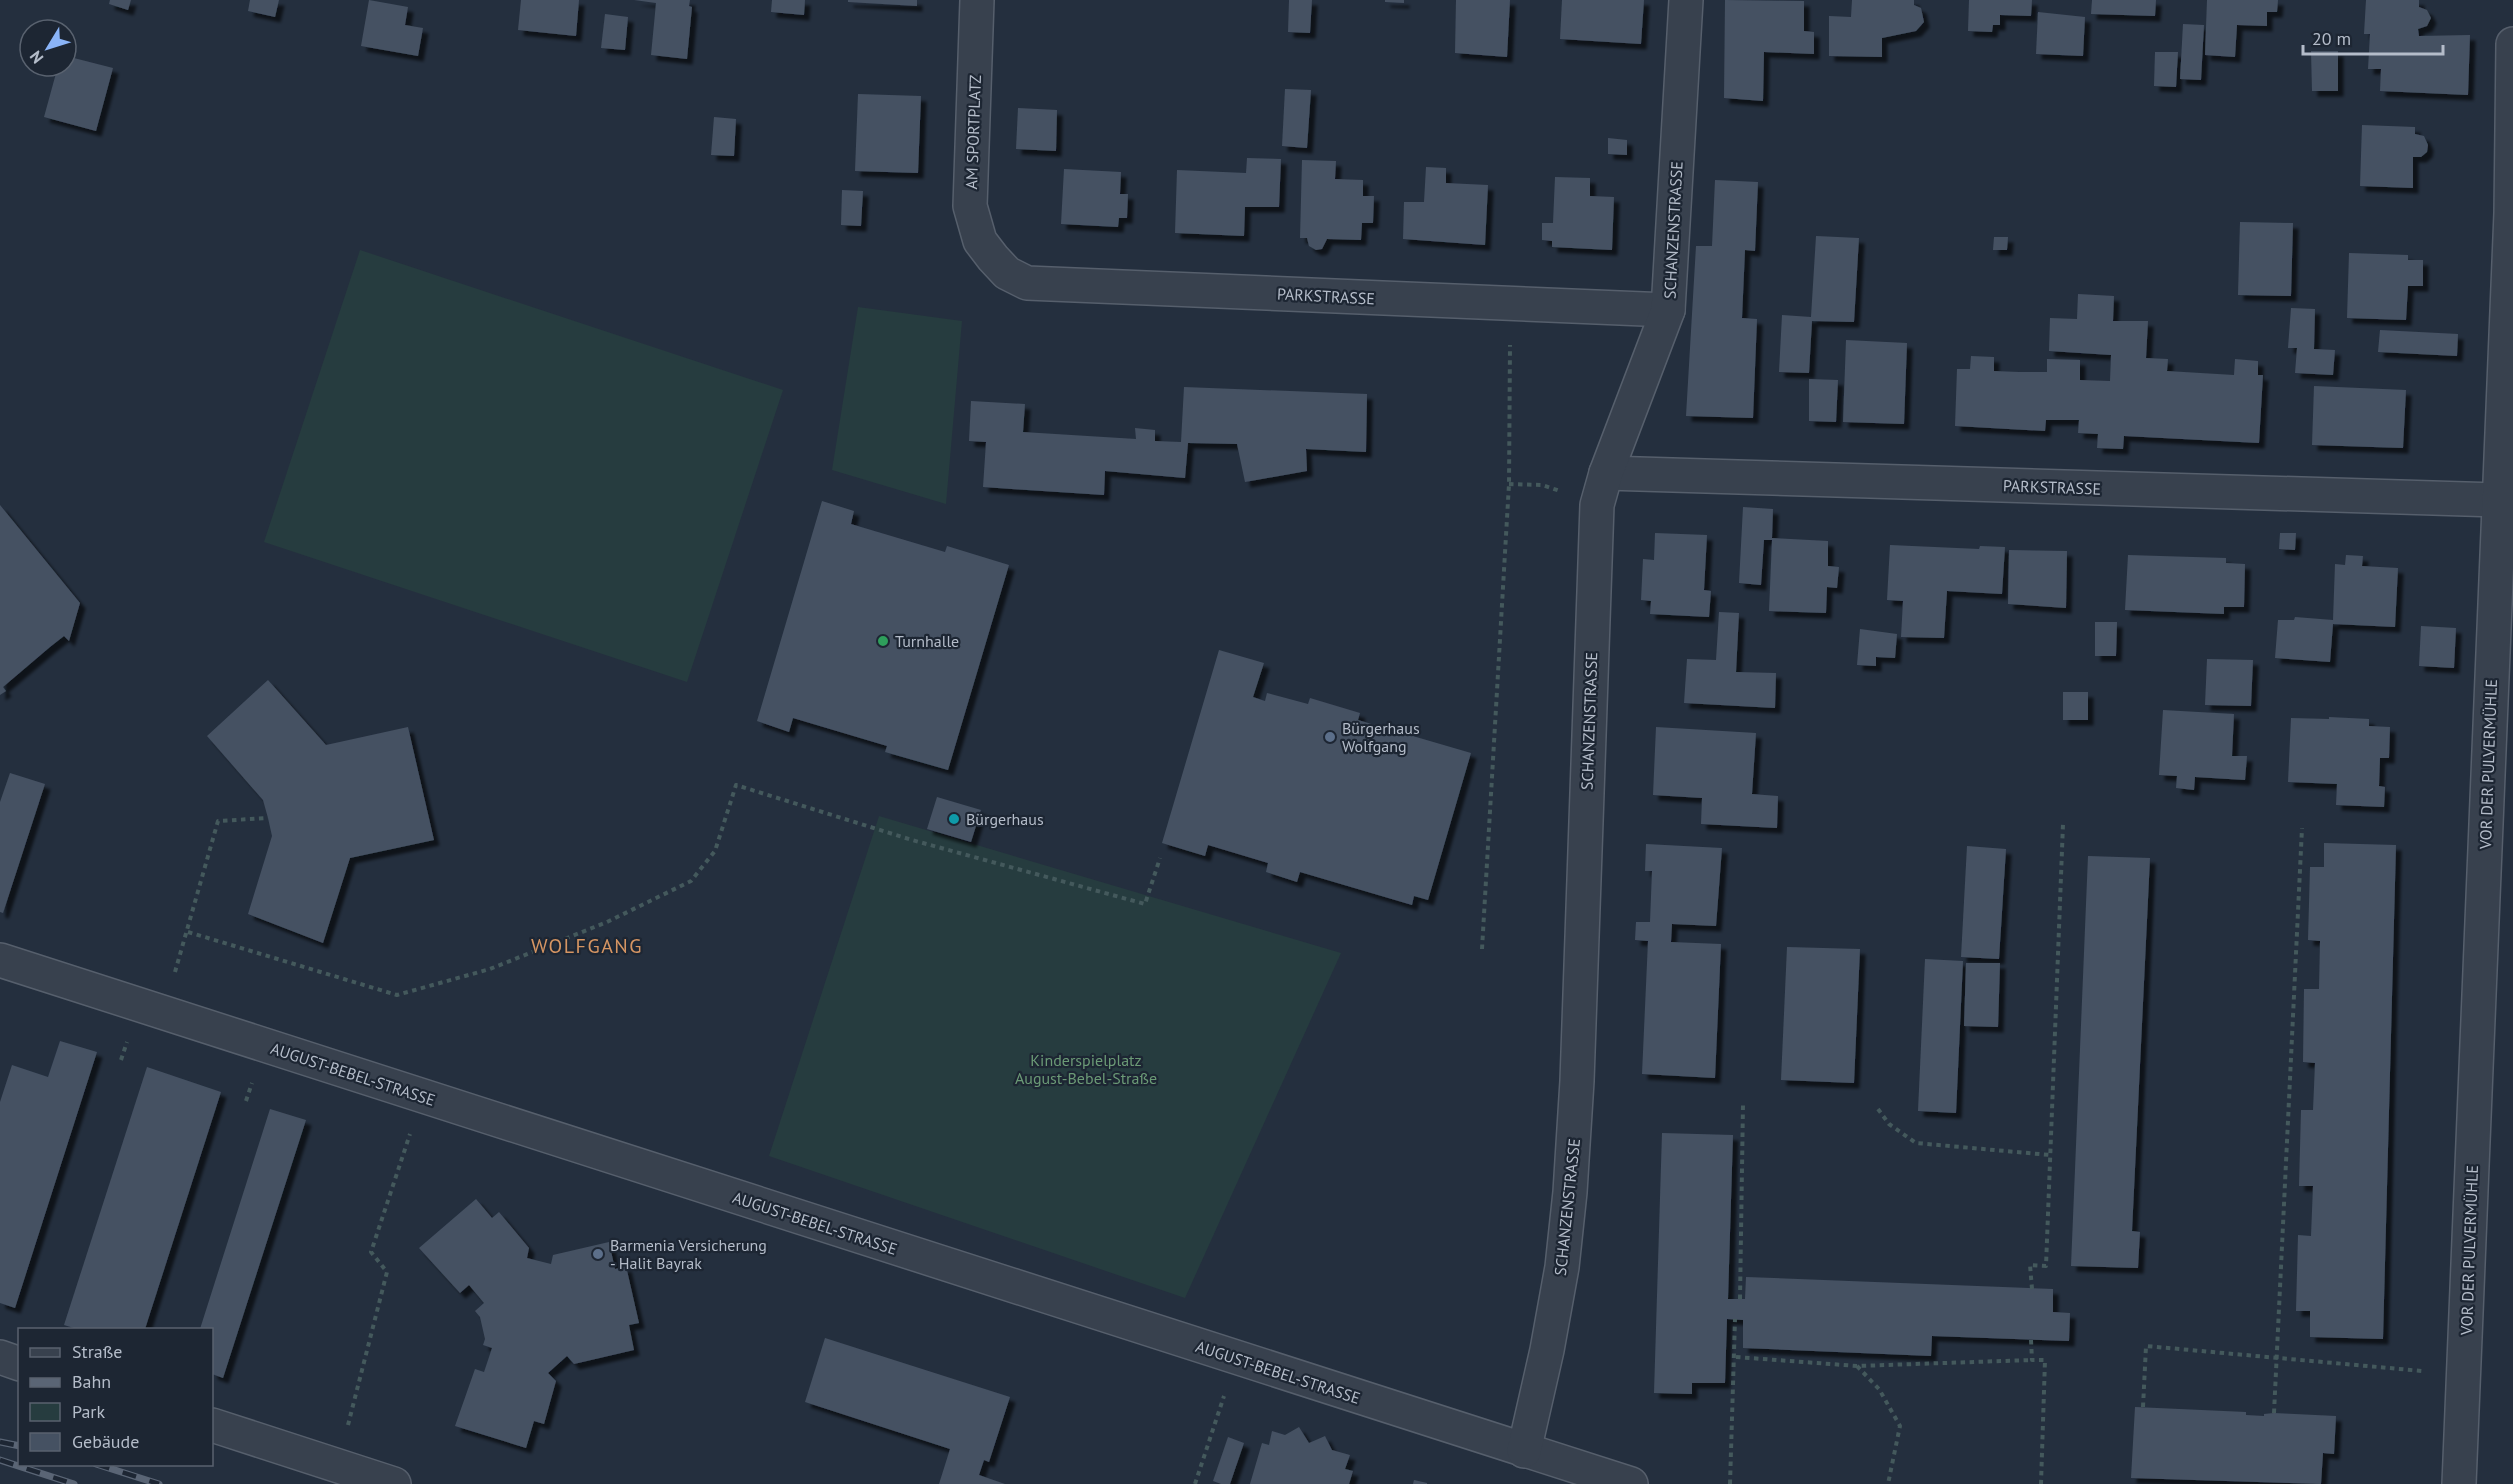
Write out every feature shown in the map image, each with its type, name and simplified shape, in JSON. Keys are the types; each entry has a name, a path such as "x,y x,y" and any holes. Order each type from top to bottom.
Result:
{"street":[{"name":"AM SPORTPLATZ","path":"977,0 970,206 980,240 993,258"},
{"name":"SCHANZENSTRASSE","path":"1524,1451 1560,1277 1570,1192 1577,1081 1597,504 1606,473 1668,309 1686,0"},
{"name":"VOR DER PULVERMÜHLE","path":"2459,1484 2511,213 2513,44"},
{"name":"PARKSTRASSE","path":"993,258 1007,273 1027,283 1668,309"},
{"name":"PARKSTRASSE","path":"1606,473 2498,500"},
{"name":"AUGUST-BEBEL-STRASSE","path":"0,960 1631,1484"},
{"path":"0,1357 18,1363"},
{"path":"213,1425 394,1484"}],"path":[{"path":"1482,949 1509,484 1510,304"},
{"path":"1509,484 1542,485 1597,504"},
{"path":"188,932 397,995 490,969 607,922 691,881 715,851 736,785 912,840 1145,904 1160,858"},
{"path":"163,1013 218,821 268,818"},
{"path":"2032,1289 2030,1265 2046,1266 2063,824"},
{"path":"2274,1413 2302,828"},
{"path":"338,1466 387,1272 371,1252 423,1097"},
{"path":"1740,1299 1743,1104"},
{"path":"1878,1109 1888,1124 1916,1143 2050,1155"},
{"path":"1730,1484 1736,1357 1735,1319"},
{"path":"2031,1340 2032,1360"},
{"path":"2143,1407 2146,1346 2464,1375"},
{"path":"1736,1357 1857,1366 2045,1360 2041,1484"},
{"path":"1195,1484 1237,1359"},
{"path":"1857,1366 1879,1389 1900,1426 1888,1484"}],"green space":[{"path":"360,250 783,390 687,682 264,542"},
{"path":"858,307 962,321 946,504 832,470"},
{"name":"Kinderspielplatz August-Bebel-Straße","path":"879,816 1341,953 1185,1298 769,1156"}],"building":[{"path":"110,0 131,0 128,10 109,4"},
{"path":"250,0 279,0 275,17 248,11"},
{"path":"369,0 408,7 405,25 423,28 418,56 361,46"},
{"path":"521,0 579,0 576,36 518,30"},
{"path":"634,0 690,0 689,6 692,7 687,59 651,55 656,3"},
{"path":"772,0 805,0 804,15 771,12"},
{"path":"848,0 917,0 917,6 848,2"},
{"path":"1289,0 1312,0 1310,33 1288,32"},
{"path":"1385,0 1404,0 1404,3 1385,2"},
{"path":"1456,0 1510,0 1507,57 1455,53"},
{"path":"1562,0 1644,0 1641,44 1560,39"},
{"path":"1725,0 1804,1 1804,31 1814,32 1814,54 1764,52 1763,101 1724,98"},
{"path":"1852,0 1914,0 1914,5 1921,8 1924,22 1916,31 1882,38 1882,57 1829,56 1829,16 1851,17"},
{"path":"1969,0 2032,0 2031,16 2000,15 2000,25 1993,25 1992,32 1968,31"},
{"path":"2092,0 2156,0 2155,16 2091,14"},
{"path":"2207,0 2278,0 2277,12 2267,12 2267,26 2237,25 2235,57 2205,55"},
{"path":"2366,0 2419,0 2419,7 2427,10 2431,18 2427,26 2418,29 2419,36 2470,35 2468,95 2380,91 2381,69 2368,69 2370,34 2364,34"},
{"path":"2038,12 2085,17 2083,56 2036,54"},
{"path":"605,14 628,17 625,50 601,48"},
{"path":"2183,24 2204,25 2201,80 2180,79"},
{"path":"2311,51 2338,51 2338,91 2312,91"},
{"path":"2155,52 2178,52 2176,87 2154,86"},
{"path":"78,59 113,68 96,131 44,117 55,78 78,78"},
{"path":"1285,89 1311,90 1307,148 1282,146"},
{"path":"858,94 921,96 918,173 855,171"},
{"path":"1018,108 1057,110 1056,151 1016,149"},
{"path":"714,117 736,119 734,156 711,155"},
{"path":"2362,125 2415,127 2415,134 2424,136 2428,145 2427,152 2421,157 2413,157 2413,188 2360,186"},
{"path":"1608,138 1627,140 1627,155 1608,154"},
{"path":"1247,158 1281,159 1279,207 1245,207 1244,236 1175,233 1177,170 1246,173"},
{"path":"1302,160 1336,161 1335,179 1363,180 1363,196 1374,196 1373,223 1362,223 1361,240 1327,239 1322,249 1316,250 1309,246 1307,238 1300,238"},
{"path":"1426,167 1446,168 1446,183 1488,185 1485,245 1403,239 1404,202 1424,202"},
{"path":"1064,169 1121,172 1120,194 1128,194 1127,218 1119,218 1118,227 1061,224"},
{"path":"1555,177 1590,178 1590,196 1614,197 1612,250 1552,247 1552,241 1542,240 1542,223 1553,223"},
{"path":"1715,180 1758,182 1755,251 1745,250 1742,318 1757,319 1753,418 1686,416 1696,246 1712,246"},
{"path":"842,190 863,191 861,226 841,225"},
{"path":"2240,222 2293,223 2291,296 2238,295"},
{"path":"1816,236 1859,238 1854,322 1812,321 1809,373 1779,372 1782,315 1811,317"},
{"path":"1994,237 2008,237 2007,250 1993,250"},
{"path":"2349,253 2408,255 2408,260 2423,260 2423,286 2408,286 2406,320 2347,318"},
{"path":"2078,294 2114,296 2113,321 2148,321 2146,358 2168,359 2167,371 2234,375 2235,359 2258,361 2258,375 2263,375 2259,443 2124,436 2123,449 2097,448 2098,434 2078,433 2079,420 2046,420 2045,431 1955,426 1957,369 1970,369 1971,356 1994,357 1994,371 2019,372 2047,372 2047,359 2080,360 2080,380 2110,381 2111,355 2049,351 2050,318 2077,319"},
{"path":"2291,308 2315,309 2314,349 2335,350 2333,375 2295,373 2297,348 2288,348"},
{"path":"2380,330 2458,334 2457,356 2378,352"},
{"path":"1846,340 1907,343 1904,424 1843,422"},
{"path":"1809,379 1838,380 1836,422 1809,421"},
{"path":"2314,386 2406,390 2403,448 2312,445"},
{"path":"1184,387 1367,394 1366,452 1306,449 1307,471 1245,482 1237,444 1188,443 1185,478 1105,471 1104,495 983,487 986,442 969,441 971,401 1025,404 1023,432 1136,439 1135,428 1155,430 1155,441 1181,442"},
{"name":"Turnhalle","path":"822,501 854,511 851,524 945,552 947,546 1009,565 948,770 885,752 887,746 793,718 789,732 757,721"},
{"path":"0,505 80,603 69,641 64,636 3,687 6,691 0,695"},
{"path":"1743,507 1773,509 1772,538 1828,541 1828,566 1839,567 1837,588 1827,587 1826,613 1769,611 1772,540 1764,540 1761,585 1739,583"},
{"path":"1655,533 1707,535 1704,590 1711,591 1709,617 1650,614 1651,601 1641,600 1643,559 1654,560"},
{"path":"2280,533 2296,533 2295,550 2279,549"},
{"path":"1890,545 1979,549 1980,546 2005,547 2002,594 1947,591 1944,638 1901,637 1903,601 1887,600"},
{"path":"2009,550 2067,551 2066,608 2008,604"},
{"path":"2128,555 2226,558 2226,563 2245,564 2244,607 2224,607 2224,614 2125,610"},
{"path":"2346,555 2363,556 2362,566 2398,568 2395,627 2333,624 2330,662 2275,658 2278,620 2294,620 2295,617 2333,620 2335,564 2345,565"},
{"path":"1719,612 1739,613 1736,672 1776,673 1775,708 1684,703 1687,659 1716,660"},
{"path":"2095,622 2117,622 2116,656 2095,656"},
{"path":"2421,626 2456,628 2454,668 2419,666"},
{"path":"1860,629 1897,634 1895,658 1876,657 1876,666 1857,665"},
{"path":"1219,650 1264,663 1253,697 1265,701 1267,693 1308,704 1310,698 1360,713 1358,720 1471,753 1428,900 1414,896 1412,905 1300,872 1297,882 1266,872 1268,863 1208,845 1205,856 1162,843"},
{"path":"2207,659 2253,660 2251,706 2205,705"},
{"path":"268,680 326,745 408,727 434,840 350,858 323,943 248,914 272,836 268,818 263,800 207,736"},
{"path":"2063,692 2088,692 2088,720 2063,720"},
{"path":"2163,710 2234,714 2232,756 2247,756 2245,780 2195,777 2194,790 2176,788 2177,776 2159,775"},
{"path":"2329,717 2369,719 2369,726 2390,727 2389,758 2380,758 2379,786 2385,787 2384,807 2336,805 2337,784 2288,782 2291,718 2329,719"},
{"path":"1656,727 1756,733 1752,794 1778,796 1777,828 1701,824 1702,798 1653,795"},
{"path":"10,773 45,784 3,913 0,912 0,802"},
{"name":"Bürgerhaus","path":"937,797 981,810 971,842 927,829"},
{"path":"2324,843 2396,845 2383,1339 2310,1337 2310,1311 2296,1311 2298,1235 2311,1236 2313,1186 2299,1186 2301,1110 2313,1110 2315,1063 2303,1062 2304,989 2319,989 2320,941 2308,940 2310,867 2324,867"},
{"path":"1646,844 1722,848 1716,926 1672,924 1671,942 1721,944 1715,1078 1642,1074 1648,941 1635,940 1636,922 1650,922 1652,871 1645,871"},
{"path":"1967,846 2006,849 1999,959 1961,957"},
{"path":"2088,856 2150,858 2132,1231 2140,1232 2138,1268 2071,1266"},
{"path":"1787,947 1860,949 1854,1083 1781,1080"},
{"path":"1925,959 1963,961 1956,1113 1918,1111"},
{"path":"1966,963 2000,963 1998,1027 1964,1026"},
{"path":"60,1041 97,1052 15,1308 0,1303 0,1102 12,1065 48,1077"},
{"path":"147,1067 221,1092 145,1328 74,1328 64,1325"},
{"path":"270,1109 306,1120 223,1378 213,1374 213,1328 200,1328"},
{"path":"1662,1133 1733,1135 1728,1299 1745,1299 1746,1277 2053,1289 2053,1312 2070,1313 2069,1341 1932,1336 1931,1356 1743,1348 1743,1320 1727,1319 1725,1383 1692,1383 1692,1394 1654,1393"},
{"path":"476,1199 492,1218 499,1212 529,1248 527,1258 551,1264 553,1255 609,1242 615,1269 626,1266 639,1323 629,1325 634,1350 574,1364 567,1356 548,1373 556,1381 544,1424 534,1421 526,1448 455,1426 475,1369 484,1372 492,1348 483,1345 485,1339 480,1317 475,1311 484,1303 469,1285 460,1293 419,1248"},
{"path":"825,1338 1010,1397 989,1462 984,1460 979,1475 1005,1484 939,1484 950,1449 805,1402"},
{"path":"2135,1407 2246,1412 2246,1415 2264,1416 2264,1414 2274,1413 2336,1416 2334,1454 2323,1453 2321,1484 2131,1478"},
{"path":"1299,1427 1309,1443 1325,1436 1332,1450 1350,1455 1345,1469 1353,1471 1349,1484 1250,1484 1262,1443 1269,1445 1272,1431 1285,1435"},
{"path":"1228,1437 1244,1443 1230,1484 1221,1484 1213,1481"},
{"path":"1414,1480 1427,1483 1427,1484 1413,1484"}],"railway":[{"path":"0,1442 18,1446"},
{"path":"0,1460 18,1466"},
{"path":"18,1466 74,1484"},
{"path":"102,1466 159,1484"}],"place":[{"name":"Turnhalle","path":"883,641"},
{"name":"Bürgerhaus Wolfgang","path":"1330,737"},
{"name":"Bürgerhaus","path":"954,819"},
{"name":"Barmenia Versicherung - Halit Bayrak","path":"598,1254"}],"district":[{"name":"WOLFGANG","path":"587,946"}]}
